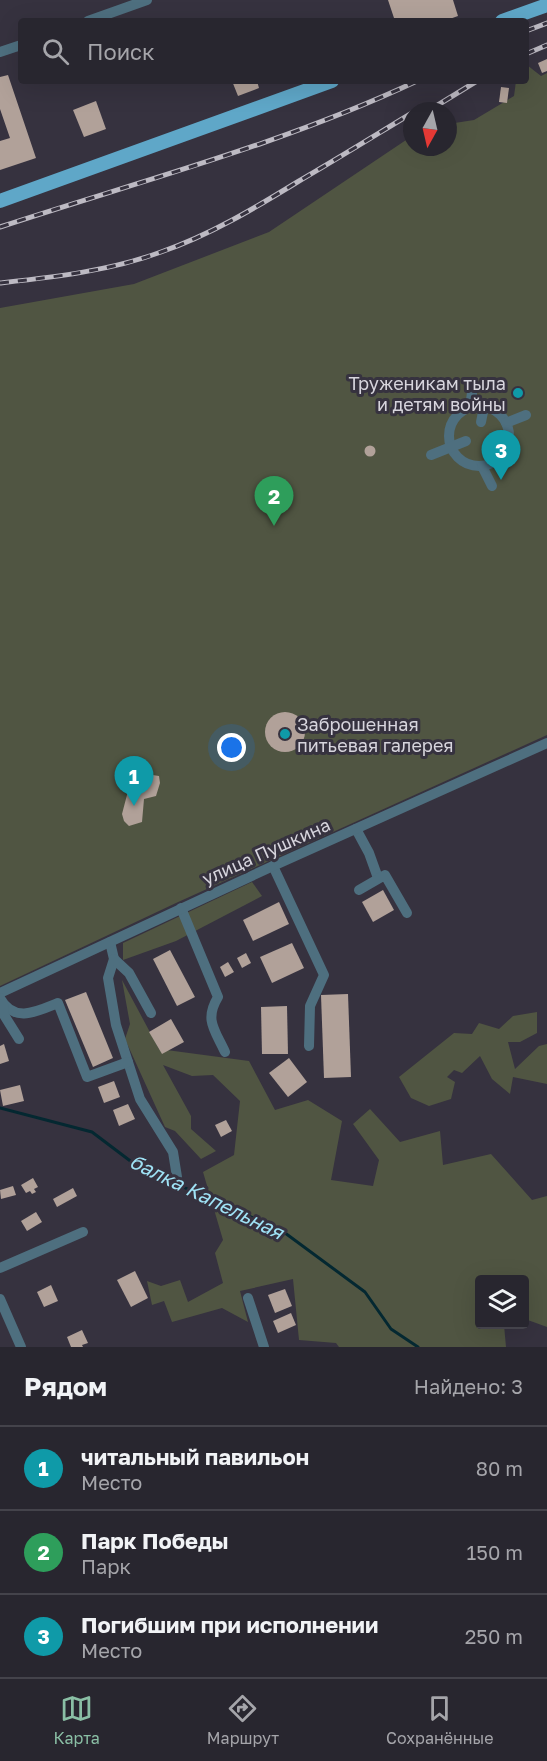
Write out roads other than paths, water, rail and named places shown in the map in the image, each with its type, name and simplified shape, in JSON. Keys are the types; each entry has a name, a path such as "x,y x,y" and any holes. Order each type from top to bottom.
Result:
{"main road":[{"path":"508,18 530,6 547,6"},
{"path":"0,201 324,84"}],"street":[{"path":"96,18 147,0"},
{"path":"0,52 18,46"},
{"path":"470,408 473,385"},
{"path":"481,422 484,407"},
{"path":"484,407 497,412 506,423 509,438 504,453 494,463 482,466 462,461 451,447 449,439 452,423 457,416 470,408 484,407"},
{"path":"506,423 526,415"},
{"path":"431,455 466,441"},
{"path":"491,444 504,453"},
{"path":"482,466 492,486"},
{"name":"улица Пушкина","path":"0,993 181,908 547,743"},
{"path":"356,829 369,853 378,878"},
{"path":"273,866 324,975 310,1006 309,1046"},
{"path":"358,890 385,875 407,913"},
{"path":"181,908 218,997 211,1008 210,1017 225,1052"},
{"path":"110,942 114,959 108,978 116,1025 140,1099 173,1152 177,1177"},
{"path":"114,959 129,973 151,1013"},
{"path":"2,1001 17,1013 28,1015 58,1003 87,1077 128,1062"},
{"path":"2,1001 4,1015 19,1039"},
{"path":"0,1269 83,1232"},
{"path":"248,1298 264,1347"},
{"path":"0,1299 21,1347"}],"waterway":[{"name":"балка Капельная","path":"0,1108 92,1132 133,1163 281,1230 365,1292 391,1329 418,1347"}],"railway":[{"path":"529,30 547,23"},
{"path":"529,53 547,45"},
{"path":"0,227 263,143 410,84"},
{"path":"443,102 472,84"},
{"path":"0,283 102,269 142,259 179,245 249,211 403,118"}],"place":[{"name":"Труженикам тыла и детям войны","path":"518,393"},
{"name":"Погибшим при исполнении","path":"501,480"},
{"name":"Парк Победы","path":"274,526"},
{"name":"Заброшенная питьевая галерея","path":"285,734"},
{"name":"читальный павильон","path":"134,806"}]}
